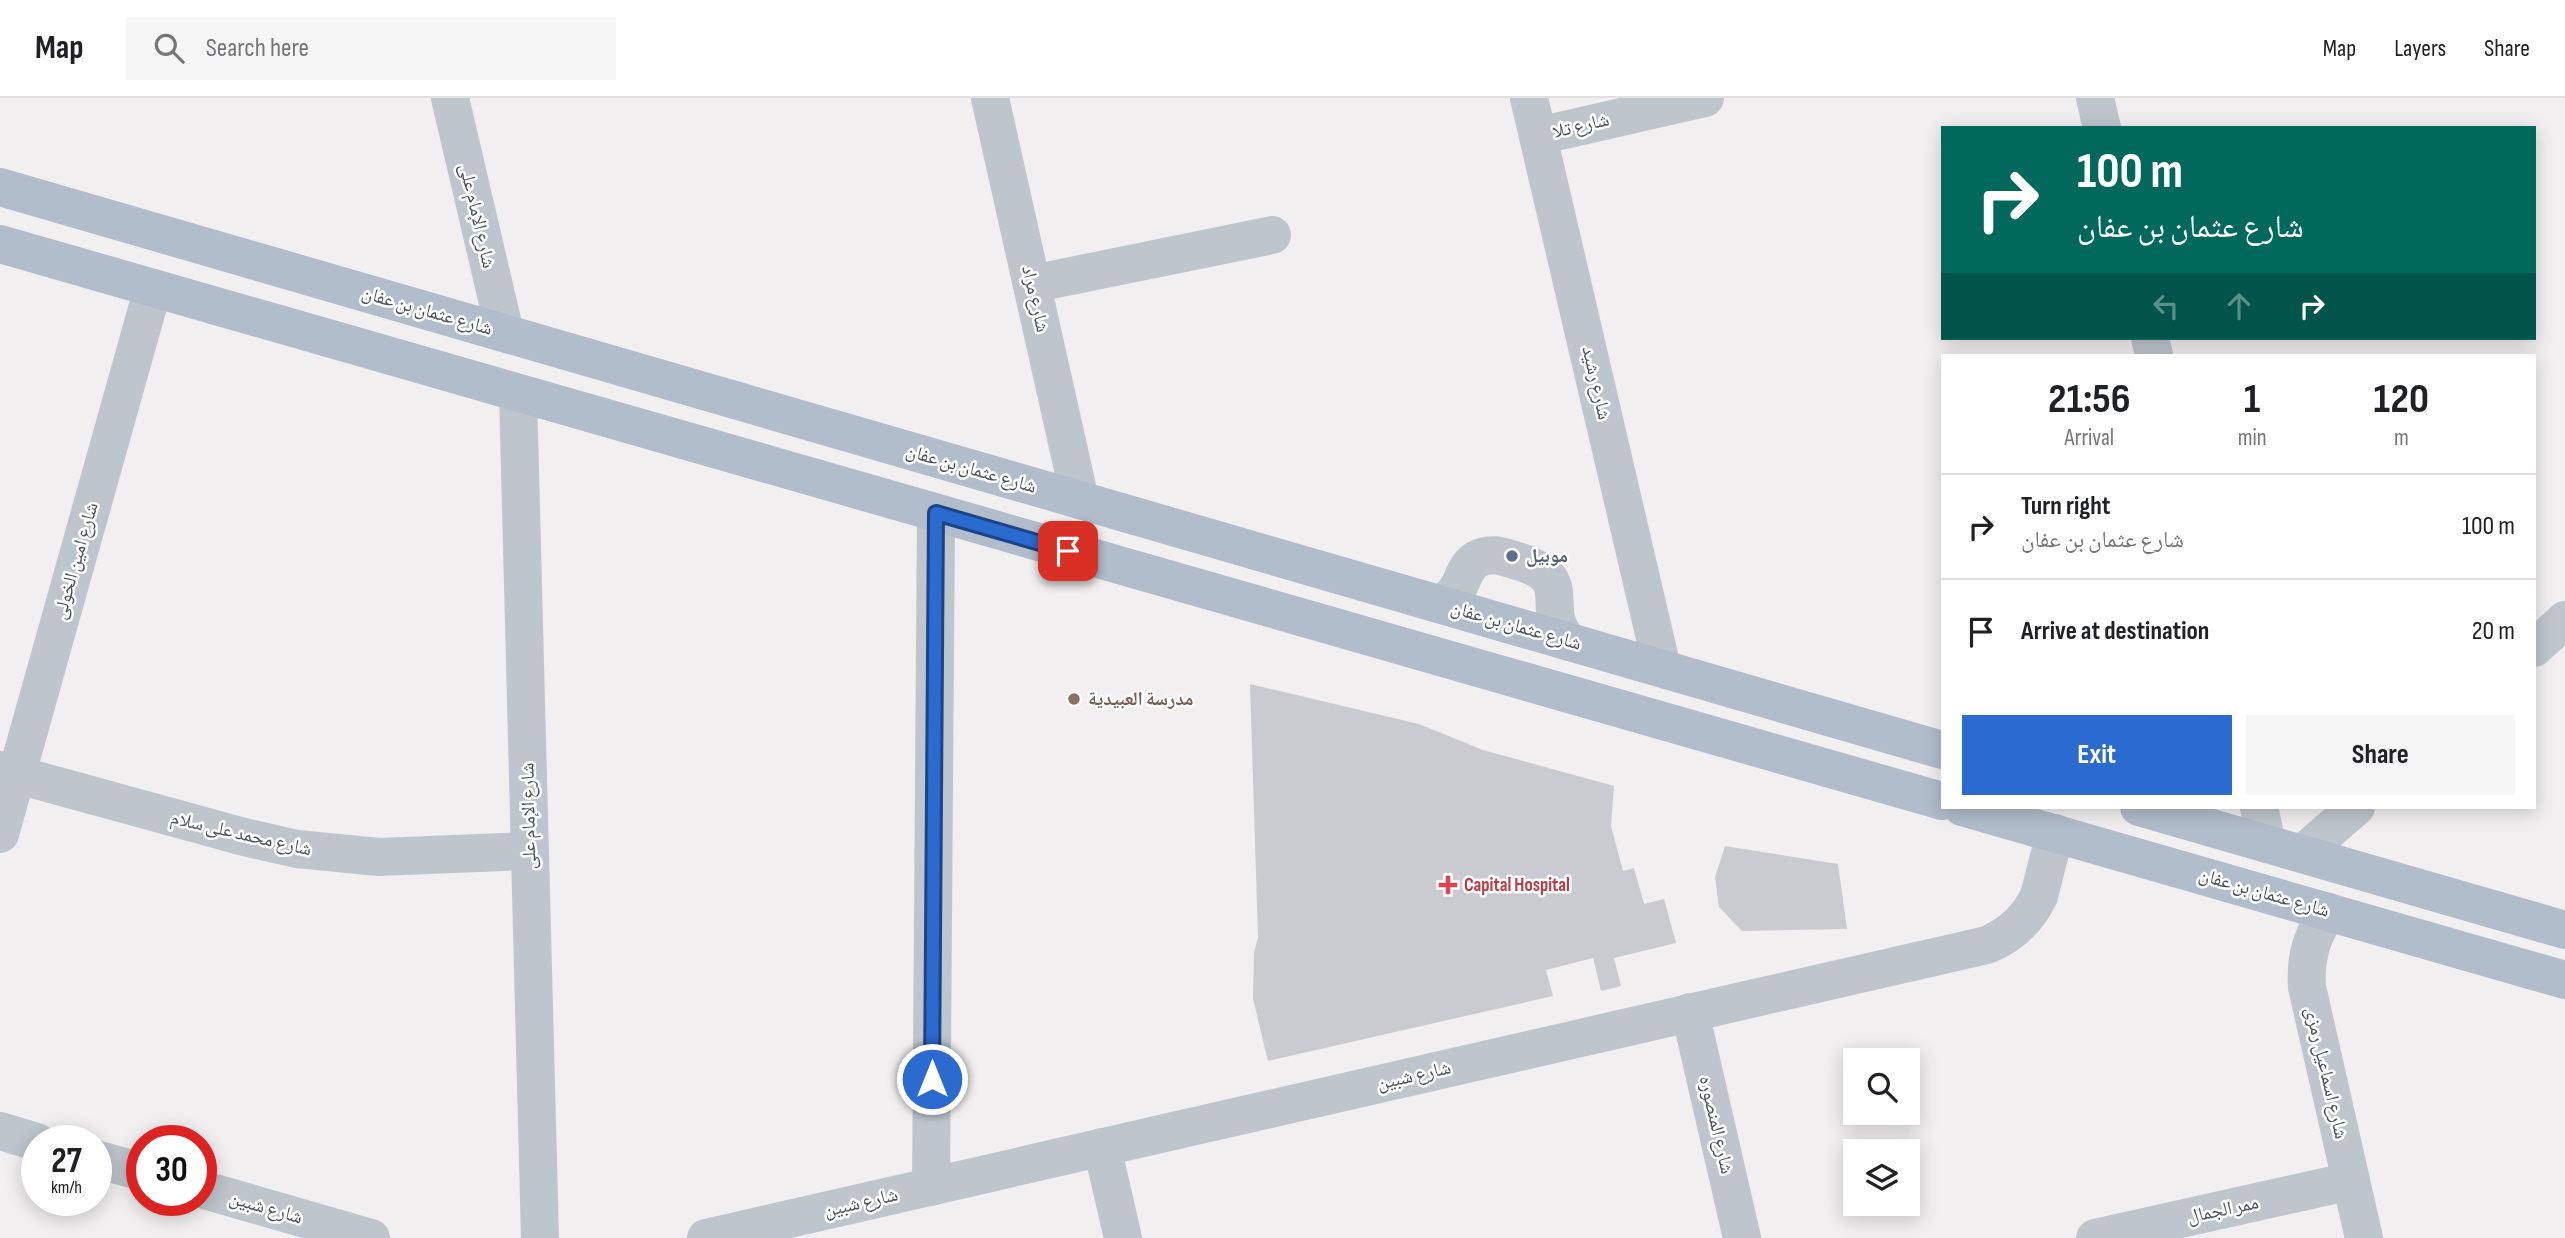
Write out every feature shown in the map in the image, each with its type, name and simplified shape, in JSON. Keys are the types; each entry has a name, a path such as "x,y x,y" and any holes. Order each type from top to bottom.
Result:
{"main road":[{"name":"شارع عثمان بن عفان","path":"0,187 1941,750"},
{"path":"0,244 1941,801"},
{"name":"شارع عثمان بن عفان","path":"1969,809 2565,980"},
{"path":"2146,809 2565,930"}],"street":[{"name":"شارع الإمام على","path":"450,98 505,334"},
{"name":"شارع مراد","path":"990,98 1080,500"},
{"name":"شارع رشيد","path":"1529,98 1662,668"},
{"name":"شارع تلا","path":"1538,136 1705,98"},
{"path":"2095,98 2102,126"},
{"path":"1032,284 1272,235"},
{"name":"شارع امين الخولى","path":"0,835 8,773 153,288"},
{"name":"شارع الإمام على","path":"518,394 540,1238"},
{"path":"931,1186 936,513"},
{"path":"1440,604 1457,593 1468,567 1479,558 1494,554 1532,565 1545,573 1553,585 1557,622 1569,642"},
{"path":"2536,646 2565,620"},
{"name":"شارع محمد على سلام","path":"8,773 257,841 311,851 392,857 529,851"},
{"path":"2260,809 2285,849 2353,809"},
{"name":"شارع شبين","path":"706,1238 1997,941 2022,922 2035,905 2055,833"},
{"name":"شارع اسماعيل رمزى","path":"2329,912 2311,943 2306,978 2364,1238"},
{"name":"شارع المنصوره","path":"1690,1012 1742,1238"},
{"path":"0,1131 21,1137"},
{"path":"1102,1147 1123,1238"},
{"name":"ممر الجمال","path":"2095,1238 2351,1181"},
{"name":"شارع شبين","path":"217,1194 371,1238"}],"building":[{"name":"Capital Hospital","path":"1250,684 1419,724 1483,750 1614,786 1611,826 1623,871 1634,868 1644,904 1664,899 1676,943 1614,958 1621,986 1601,991 1593,958 1546,970 1553,996 1268,1061 1253,999 1254,953 1258,937"},
{"path":"1725,846 1838,864 1847,929 1742,931 1719,907 1715,877"}],"place":[{"name":"موبيل","path":"1512,556"},
{"name":"مدرسة العبيدية","path":"1074,699"},
{"name":"Capital Hospital","path":"1448,885"}],"route":[{"path":"932,1079 936,513 1068,551"}]}
